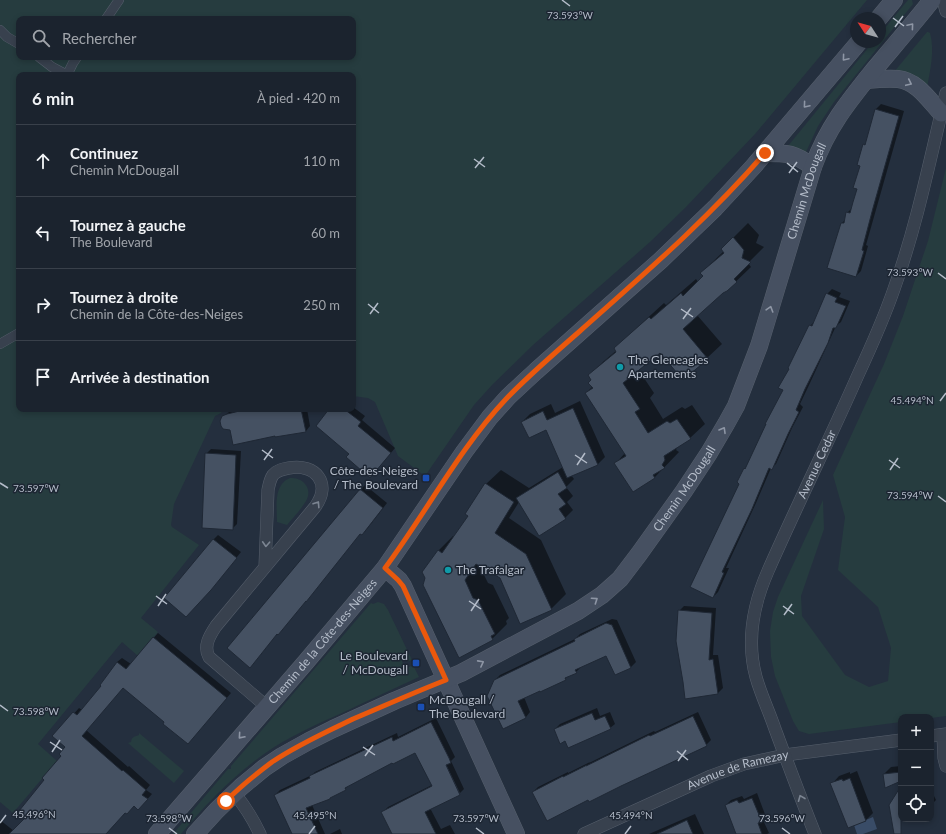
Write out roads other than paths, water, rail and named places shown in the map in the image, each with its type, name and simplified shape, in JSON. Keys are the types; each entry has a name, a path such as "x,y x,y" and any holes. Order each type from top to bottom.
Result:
{"main road":[{"path":"884,12 894,0"},
{"name":"Chemin McDougall","path":"234,793 273,762 309,740 394,701 446,680 489,659 592,603 616,583 639,554 710,453 736,406 759,346 813,167 833,124 866,80 932,0"},
{"name":"Chemin de la Côte-des-Neiges","path":"157,834 385,568 473,438 503,402 722,201 765,153 854,48"},
{"path":"866,80 897,79 909,82 920,90 941,113"},
{"path":"765,153 782,153 792,155 803,159 813,167"},
{"path":"385,568 403,586 516,834"},
{"path":"195,834 234,793"}],"street":[{"path":"108,16 119,0"},
{"path":"943,0 946,11"},
{"path":"0,30 7,37 16,42"},
{"path":"43,60 61,72"},
{"path":"68,72 75,60"},
{"name":"Avenue Cedar","path":"815,834 758,684 752,657 751,640 755,606 768,570 868,355 894,291 914,227 927,178 946,93"},
{"path":"0,344 16,335"},
{"path":"265,567 268,490 271,478 274,473 282,469 302,466 315,473 321,482 322,491 320,501 212,632 208,639 207,652 209,657 267,707"},
{"path":"940,735 946,766"},
{"name":"Avenue de Ramezay","path":"584,834 723,771 753,761 785,755 898,740"},
{"path":"234,793 248,812 260,834"}],"water":[{"path":"873,817 877,829 863,834 857,834 854,825"}],"place":[{"name":"The Gleneagles Apartements","path":"620,367"},
{"name":"Côte-des-Neiges / The Boulevard","path":"426,478"},
{"name":"The Trafalgar","path":"448,570"},
{"name":"Le Boulevard / McDougall","path":"416,663"},
{"name":"McDougall / The Boulevard","path":"421,707"}]}
